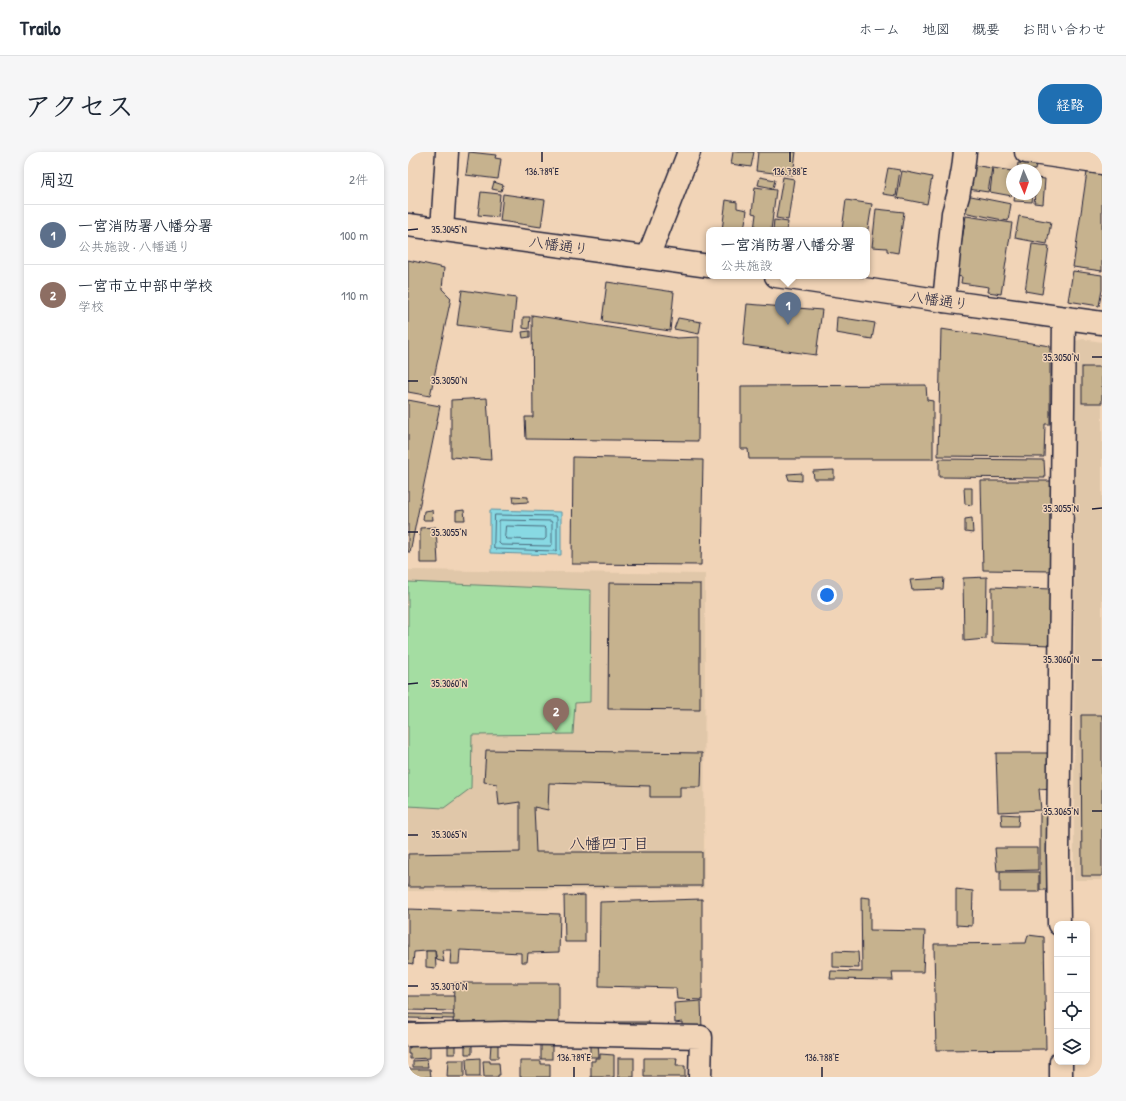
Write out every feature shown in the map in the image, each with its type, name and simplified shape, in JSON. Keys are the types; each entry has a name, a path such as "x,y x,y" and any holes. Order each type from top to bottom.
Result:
{"street":[{"path":"442,230 447,152"},
{"path":"648,257 689,152"},
{"path":"944,301 953,213 958,196 965,152"},
{"path":"1026,152 1102,163"},
{"name":"八幡通り","path":"408,225 706,266"},
{"name":"八幡通り","path":"796,279 1102,323"},
{"path":"1059,921 1058,852 1064,318"},
{"path":"408,1035 505,1033 701,1037 700,1077"},
{"path":"1061,1065 1062,1077"}],"shaded area":[{"path":"1083,339 1102,342 1102,880 1074,880 1075,341"},
{"path":"408,570 705,574 704,888 408,891"}],"green space":[{"path":"408,582 591,590 590,702 575,703 573,734 472,735 471,788 444,808 408,806"}],"water":[{"path":"490,510 561,512 561,555 490,553"}],"building":[{"path":"469,152 496,155 495,158 501,159 498,179 466,175"},
{"path":"733,152 754,152 751,167 731,164"},
{"path":"758,152 796,152 793,175 756,171"},
{"path":"972,165 992,168 988,192 968,189"},
{"path":"888,168 900,170 896,196 883,194"},
{"path":"993,168 1006,170 1006,195 990,192"},
{"path":"902,171 932,177 927,204 897,198"},
{"path":"1087,172 1102,175 1102,271 1073,267"},
{"path":"760,177 775,180 773,188 758,185"},
{"path":"783,177 794,179 788,220 776,218"},
{"path":"1042,179 1045,179 1043,204 1034,203 1034,200 1042,200"},
{"path":"494,182 503,185 501,191 492,189"},
{"path":"755,187 776,190 771,227 754,227 756,214 752,213"},
{"path":"481,192 500,194 498,217 478,215"},
{"path":"503,194 545,200 541,227 500,221"},
{"path":"966,195 1011,204 1008,221 963,212"},
{"path":"726,200 737,202 737,208 747,210 744,227 722,227"},
{"path":"846,200 872,204 868,227 842,227"},
{"path":"1014,200 1032,200 1032,202"},
{"path":"876,209 904,212 898,253 887,251 887,248 872,247"},
{"path":"966,216 1012,223 1001,294 988,292 989,287 961,283 962,277 956,276"},
{"path":"1019,216 1051,222 1047,244 1015,238"},
{"path":"774,220 788,222 787,227 773,227"},
{"path":"1032,244 1049,246 1042,294 1025,291"},
{"path":"408,260 444,268 442,289 451,298 430,396 408,392"},
{"path":"1073,271 1102,275 1102,290 1099,306 1068,301"},
{"path":"607,282 674,292 670,331 602,321"},
{"path":"462,290 516,298 513,332 457,325"},
{"path":"747,304 822,310 816,355 743,345"},
{"path":"532,315 677,338 699,337 698,441 526,439 525,417 533,417"},
{"path":"523,317 530,317 529,329 523,328"},
{"path":"837,317 875,323 872,339 836,333"},
{"path":"678,318 701,322 699,334 674,329"},
{"path":"941,329 1050,346 1050,424 1045,424 1044,457 938,456"},
{"path":"530,331 530,337 523,338 522,332"},
{"path":"1082,367 1102,367 1102,403 1082,403"},
{"path":"926,385 927,400 933,401 933,459 749,459 748,449 741,449 741,386"},
{"path":"487,398 491,460 451,457 451,400"},
{"path":"408,400 440,406 410,552 408,552"},
{"path":"573,457 703,460 701,565 572,564"},
{"path":"939,459 1044,460 1045,478 939,477"},
{"path":"834,470 834,479 814,479 813,471"},
{"path":"802,473 802,481 789,480 787,474"},
{"path":"981,481 1051,481 1052,571 983,570"},
{"path":"964,488 972,488 972,505 965,504"},
{"path":"513,496 528,497 528,502 514,503"},
{"path":"432,510 433,520 423,520 424,511"},
{"path":"464,510 465,520 456,520 456,511"},
{"path":"972,518 973,533 965,532 965,519"},
{"path":"436,527 438,563 420,563 420,528"},
{"path":"987,577 986,639 964,641 963,578"},
{"path":"944,578 943,589 912,590 910,580"},
{"path":"609,583 700,584 700,710 608,709"},
{"path":"992,587 1052,589 1051,645 992,643"},
{"path":"1081,715 1102,715 1102,876 1082,876"},
{"path":"486,750 702,753 701,787 680,787 680,797 650,797 650,786 549,783 548,810 534,807 536,852 702,852 702,886 408,887 408,854 520,852 520,802 499,805 497,784 484,782"},
{"path":"996,753 1049,753 1053,790 1039,789 1041,810 998,812"},
{"path":"1040,813 1051,814 1051,890 1040,890"},
{"path":"1001,814 1019,815 1018,826 1002,826"},
{"path":"995,848 1038,848 1038,870 997,871"},
{"path":"1000,872 1039,872 1039,892 1000,892"},
{"path":"956,889 973,891 972,926 956,925"},
{"path":"585,895 585,942 565,942 564,896"},
{"path":"861,897 870,898 870,930 925,931 923,972 892,972 893,980 830,979 831,971 862,972"},
{"path":"702,899 702,1000 677,999 676,988 599,986 600,902"},
{"path":"408,909 560,914 559,952 528,953 527,962 521,962 521,953 460,950 459,964 450,964 451,950 442,950 444,962 437,960 435,951 426,951 414,952 413,964 408,963"},
{"path":"1028,935 1044,937 1046,1049 936,1050 934,944 1026,943"},
{"path":"426,951 435,951 436,968 426,967"},
{"path":"833,951 858,952 859,968 833,967"},
{"path":"454,983 559,983 559,1026 453,1028"},
{"path":"408,996 454,996 454,1011 408,1010"},
{"path":"701,1001 702,1029 682,1029 682,1022 675,1023 674,1003"},
{"path":"408,1014 454,1015 454,1019 408,1018"},
{"path":"408,1022 454,1024 408,1026"},
{"path":"615,1022 649,1022 649,1028 615,1028"},
{"path":"448,1041 455,1041 455,1054 448,1054"},
{"path":"430,1043 430,1058 410,1059 408,1048 410,1048 410,1044"},
{"path":"541,1043 552,1043 552,1059 541,1059"},
{"path":"590,1043 598,1043 599,1057 590,1057"},
{"path":"472,1044 472,1054 465,1054 465,1045"},
{"path":"491,1044 498,1044 498,1058 490,1058"},
{"path":"600,1054 614,1055 614,1077 591,1077 591,1061 595,1061 595,1058 600,1058"},
{"path":"480,1058 480,1077 467,1077 466,1059"},
{"path":"618,1058 634,1058 634,1077 618,1077"},
{"path":"644,1058 677,1058 676,1066 685,1066 685,1077 644,1077"},
{"path":"427,1060 428,1067 413,1067 413,1061"},
{"path":"448,1060 464,1060 464,1077 447,1077"},
{"path":"483,1061 499,1063 500,1075 498,1075 498,1077 484,1077"},
{"path":"520,1061 541,1061 541,1064 550,1064 550,1077 520,1077"},
{"path":"408,1069 430,1069 431,1077 408,1077"}],"place":[{"name":"一宮消防署八幡分署","path":"788,325"},
{"name":"一宮市立中部中学校","path":"556,731"}],"district":[{"name":"八幡四丁目","path":"609,843"}]}
